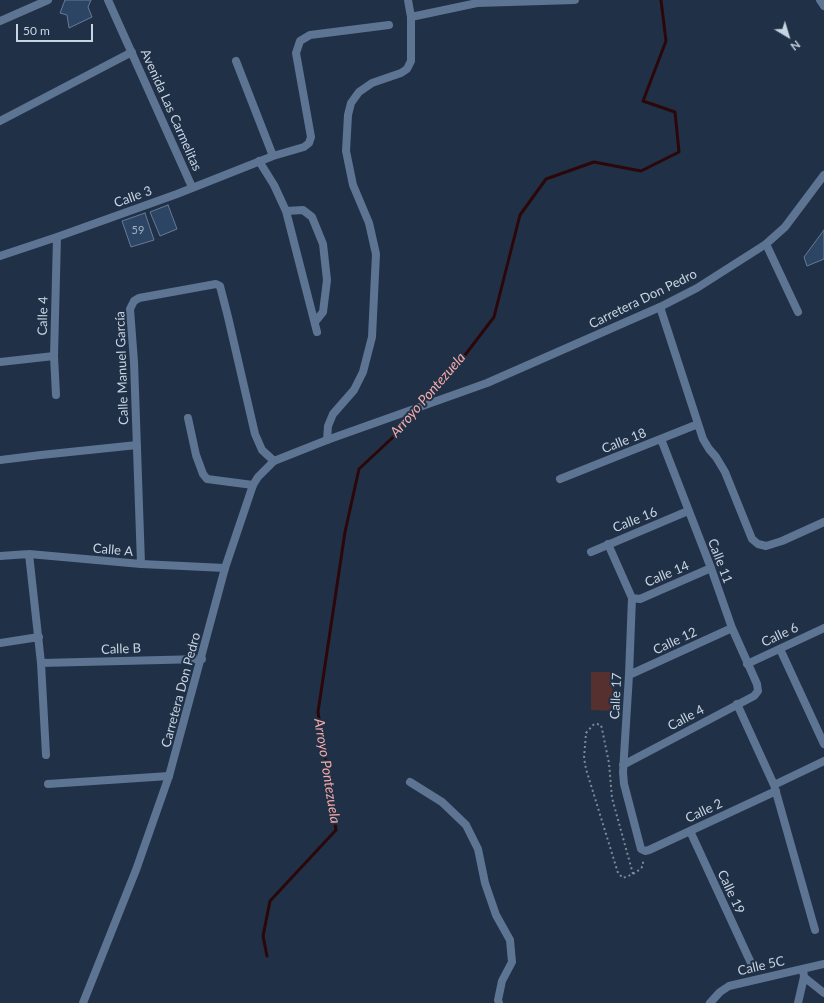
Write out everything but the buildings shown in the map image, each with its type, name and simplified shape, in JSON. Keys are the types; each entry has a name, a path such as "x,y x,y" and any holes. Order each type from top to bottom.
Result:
{"street":[{"path":"0,21 48,0"},
{"name":"Avenida Las Carmelitas","path":"108,0 192,187"},
{"path":"327,440 328,426 333,414 354,390 363,372 372,337 376,254 369,222 353,185 346,151 348,115 351,103 359,92 372,83 401,73 407,69 411,61 411,17 408,0"},
{"path":"411,17 477,3 575,0"},
{"path":"820,0 824,6"},
{"name":"Calle 3","path":"0,256 57,237 273,156 304,147 309,143 311,137 296,53 300,41 310,35 389,25"},
{"path":"0,121 132,52"},
{"path":"236,61 273,156"},
{"path":"260,161 274,185 286,211 317,332"},
{"name":"Carretera Don Pedro","path":"83,1003 136,870 170,776 225,568 253,485 258,477 274,461 327,440 487,383 660,307 697,288 766,244 785,227 824,175"},
{"path":"286,211 303,210 312,217 323,244 327,280 323,312 315,322"},
{"name":"Calle 4","path":"56,395 54,356 57,237"},
{"path":"766,244 798,312"},
{"name":"Calle Manuel García","path":"141,564 134,362 130,309 134,301 140,298 216,284 220,286 255,434 262,450 274,461"},
{"path":"660,307 703,439 725,472 750,536 758,544 766,546 824,522"},
{"path":"0,362 54,356"},
{"path":"188,418 196,455 203,474 208,479 253,485"},
{"name":"Calle 18","path":"560,479 698,424"},
{"name":"Calle 11","path":"661,439 711,568 732,628 758,691"},
{"path":"0,460 41,454 137,445"},
{"name":"Calle 16","path":"591,552 688,511"},
{"name":"Calle 17","path":"608,544 632,598 623,765 624,784 640,847 643,851"},
{"path":"29,554 39,637 46,755"},
{"name":"Calle A","path":"0,556 29,554 141,564 225,568"},
{"name":"Calle 14","path":"632,598 640,599 711,568"},
{"name":"Calle 12","path":"629,675 732,628"},
{"name":"Calle 6","path":"747,664 824,628"},
{"path":"0,643 39,637"},
{"path":"780,649 824,744"},
{"name":"Calle B","path":"41,663 202,659"},
{"name":"Calle 4","path":"623,765 754,696 758,691"},
{"path":"738,704 775,788 814,930"},
{"name":"Calle 2","path":"643,851 649,850 690,831 775,788 824,761"},
{"path":"48,784 170,776"},
{"path":"410,782 442,802 466,825 478,849 489,896 496,915 510,940 512,962 502,981 498,1000 499,1003"},
{"name":"Calle 19","path":"690,831 751,962"},
{"name":"Calle 5C","path":"710,1003 720,992 729,986 804,973 824,964"},
{"path":"804,973 824,993"},
{"path":"798,1003 804,973"}],"path":[{"path":"633,874 612,798 609,763 602,730 600,725 594,724 586,734 584,758 586,769 618,873 623,878 633,874 643,866 643,851"}],"shaded area":[{"path":"591,672 613,672 612,711 591,710"}],"waterway":[{"name":"Arroyo Pontezuela","path":"423,403 442,379 462,359 494,317 520,215 546,179 594,162 641,171 679,152 675,112 643,101 666,41 661,0"},
{"name":"Arroyo Pontezuela","path":"267,956 263,936 270,901 336,830 318,712 345,532 359,469 406,425 417,410"}]}
